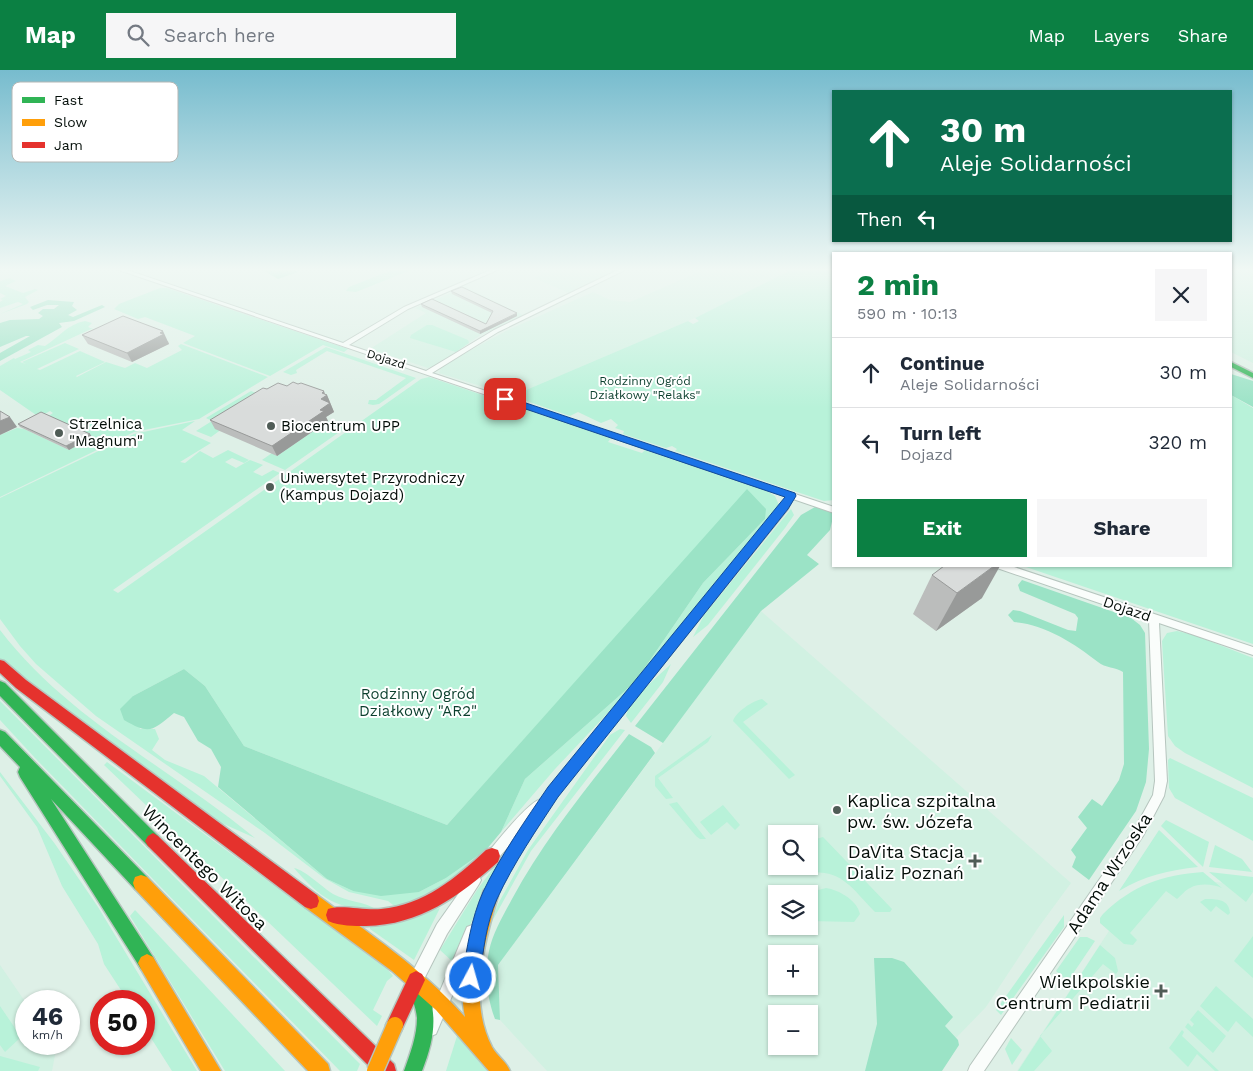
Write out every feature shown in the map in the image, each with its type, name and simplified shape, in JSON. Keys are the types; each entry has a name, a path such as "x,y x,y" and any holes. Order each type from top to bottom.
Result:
{"main road":[{"path":"1232,365 1253,376"},
{"path":"0,666 202,822 328,913 416,980 442,1004 499,1068"},
{"name":"Wincentego Witosa","path":"0,687 54,743 387,1071"},
{"path":"0,736 321,1071"},
{"path":"12,750 87,872 116,913 211,1070"},
{"path":"328,913 360,918 396,916 418,910 443,898 461,885 492,856"},
{"path":"490,896 474,947 471,984 479,1036 499,1068"},
{"path":"375,1071 416,980"},
{"path":"413,1071 428,1024 416,980"}],"street":[{"name":"Dojazd","path":"254,315 832,509"},
{"name":"Dojazd","path":"344,345 395,315"},
{"path":"427,373 489,335 531,315"},
{"path":"421,1050 474,926 514,853 553,792 785,507 791,496"},
{"name":"Dojazd","path":"1003,567 1253,651"},
{"name":"Adama Wrzoska","path":"975,1071 1139,832 1158,796 1161,766 1154,618"},
{"path":"416,980 445,925 492,856 519,825 553,792"}],"shaded area":[{"path":"423,315 523,315 479,336 437,365 428,368 370,349"},
{"path":"542,315 702,315 512,396 439,373 441,368 451,361 506,331"},
{"path":"1232,315 1253,315 1253,363 1232,352"},
{"path":"761,611 1071,883 1038,928 986,1007 956,1038 933,1071 547,1071 500,1020 498,965"},
{"name":"Wielkpolskie Centrum Pediatrii","path":"1215,882 1253,885 1253,1071 1017,1071 1109,931 1154,892 1194,883"},
{"path":"0,965 17,990 15,990 15,1055 55,1055 52,1071 0,1071"}],"green space":[{"path":"41,315 69,315 73,317 88,315 74,321 59,323 62,327 0,361 0,353 30,336 0,347 0,323 10,320 39,319 43,316"},
{"path":"128,315 246,315 348,349 344,352 323,345 270,376 183,343 195,336 145,317 138,319"},
{"name":"Rodzinny Ogród Działkowy \"Relaks\"","path":"702,315 832,315 832,500 824,501 675,451 677,449 672,446 666,448 623,434 624,431 615,428 618,425 611,419 601,423 578,412 570,416 512,396 688,321 693,324 699,321 695,318"},
{"path":"85,321 92,323 88,327 98,331 91,329 20,362 26,364 22,362 65,343 79,349 37,369 40,370 80,351 105,362 77,377 106,362 125,368 135,363 147,368 182,350 178,346 181,344 268,377 199,419 134,432 0,497 0,435 17,428 24,429 69,450 47,417 53,413 50,411 39,417 0,390 0,366 14,358 31,352 28,350 38,345 45,346 69,328"},
{"path":"427,325 432,325 468,340 469,343 456,352 410,338 411,335"},
{"path":"326,347 416,378 379,404 373,405 368,404 369,400 376,400 406,378 327,351 296,370 297,373 291,375 283,372"},
{"path":"1232,374 1253,381 1253,407 1232,396"},
{"name":"Rodzinny Ogród Działkowy \"AR2\"","path":"429,377 611,438 608,442 642,453 645,450 767,491 775,496 779,505 636,680 703,583 765,519 748,490 447,825 244,746 205,686 184,669 133,696 140,729 155,729 159,739 152,750 165,760 204,776 327,879 353,891 419,892 446,878 486,850 446,888 398,909 388,901 349,892 324,878 265,833 96,716 36,664 0,619 0,498 134,434 195,421 182,430 211,443 180,462 185,463 200,451 213,458 228,450 249,460 244,463 232,458 225,462 236,468 250,460 263,465 253,472 262,476 273,470 280,473 113,590 118,593 421,379"},
{"path":"251,391 266,397 211,437 196,431 212,421 206,418"},
{"path":"1232,396 1253,408 1253,644 1026,567 1232,567"},
{"path":"328,421 345,428 285,470 262,460 272,453 277,456"},
{"path":"747,489 766,509 765,519 703,583 635,682 525,779 501,832 486,850 446,878 419,892 381,896 353,891 327,879 218,787 221,767 211,749 198,741 184,717 174,713 161,724 145,729 124,720 120,709 133,696 184,669 205,686 244,746 447,825"},
{"path":"815,507 832,512 830,530 807,555 819,564 761,611 663,743 635,726 801,515"},
{"path":"791,509 794,515 785,528 708,625 693,637 704,615"},
{"path":"1022,580 1131,618 1140,625 1145,633 1149,749 1146,782 1136,811 1089,880 1072,867 1076,857 1071,850 1087,828 1078,817 1092,799 1102,806 1119,780 1124,764 1123,672 1101,664 1080,648 1059,636 1037,627 1014,622 1008,615 1013,610 1068,630 1076,631 1078,618 1075,614 1020,591 1018,585"},
{"path":"0,630 27,662 88,716 255,838 217,821 59,707 0,659"},
{"path":"1177,631 1194,635 1253,658 1253,788 1185,753 1175,746 1168,736 1162,641 1167,633"},
{"path":"671,664 663,682 631,723 626,716 633,702"},
{"path":"634,683 555,769 501,832 525,779"},
{"path":"762,699 768,704 743,722 795,775 789,779 733,721 737,714 745,707"},
{"path":"0,701 360,1064 357,1071 340,1071 35,758 0,720"},
{"path":"620,729 625,730 531,851 489,927 498,904 528,850 610,735"},
{"path":"629,734 651,747 655,753 498,965 500,1020 495,1019 488,994 487,960 493,937 499,924 552,834"},
{"path":"712,735 708,742 658,778 673,798 666,799 655,786 655,776"},
{"path":"1170,758 1253,798 1253,841 1175,798 1169,788 1168,760"},
{"path":"107,762 388,970 393,976 387,981 373,1010 382,1016 377,1026 104,765"},
{"path":"0,772 55,844 98,907 148,990 121,990 104,964 98,944 62,886 37,827 0,776"},
{"path":"677,802 706,839 700,839 696,836 669,804"},
{"path":"723,805 740,825 735,830 727,822 711,835 700,822"},
{"path":"1166,820 1209,842 1203,867 1161,826"},
{"path":"1159,830 1198,867 1157,874 1119,891"},
{"path":"823,837 892,909 890,912 875,912 842,880 833,875 818,873 818,838"},
{"path":"515,839 480,902 454,963 440,950 477,890"},
{"path":"1215,845 1242,859 1252,872 1209,867"},
{"path":"294,868 308,875 333,894 377,910 351,908 330,900 312,887"},
{"path":"1203,872 1222,888 1198,885 1188,889 1177,899 1166,891 1130,933 1137,940 1133,945 1124,944 1100,923 1100,918 1114,904 1149,883 1188,873"},
{"path":"1209,872 1253,877 1253,892 1246,902"},
{"path":"826,888 842,893 855,904 860,914 854,922 818,921 818,890"},
{"path":"1205,899 1225,902 1230,913 1228,915 1216,906 1211,912 1200,902"},
{"path":"440,908 414,960 370,929 370,927"},
{"path":"135,910 285,1071 225,1071 130,916"},
{"path":"1064,915 1064,927 1001,1015 996,1010"},
{"path":"1253,936 1253,978 1234,961"},
{"path":"1080,937 1087,937 1095,941 1068,981 1056,971"},
{"path":"1100,945 1115,958 1118,971 1116,974 1103,964 1043,1033"},
{"path":"874,958 892,958 904,962 953,1017 945,1026 958,1040 959,1045 942,1071 865,1071 877,1024"},
{"path":"1216,986 1253,1019 1253,1037 1236,1021 1228,1032 1200,1006"},
{"path":"155,1001 197,1071 172,1071 155,1044"},
{"path":"0,1006 15,1028 15,1043 5,1052 0,1045"},
{"path":"1198,1010 1226,1036 1213,1053 1185,1027 1188,1023 1192,1027 1194,1024 1190,1020"},
{"path":"1182,1030 1184,1032 1182,1036 1219,1071 1215,1071 1197,1054 1188,1067 1169,1048"},
{"path":"457,1036 487,1071 446,1071"},
{"path":"1040,1037 1052,1051 1034,1071 1018,1071"},
{"path":"1011,1038 1022,1050 1012,1065 1005,1049"},
{"path":"0,1056 40,1067 38,1071 0,1071"}],"building":[{"path":"444,315 466,315 486,324 491,315 513,315 480,331"},
{"path":"123,316 163,331 160,333 164,334 127,353 82,335"},
{"path":"293,382 324,391 322,393 327,395 321,399 330,403 320,410 324,411 272,446 210,420 263,388 267,389 278,383 287,386"},
{"path":"0,411 10,417 0,421"},
{"name":"Strzelnica \"Magnum\"","path":"41,412 90,434 66,446 18,424"},
{"path":"943,567 993,567 957,593 932,575"}],"traffic: fast":[{"path":"1232,365 1253,376"},
{"path":"0,687 153,841"},
{"path":"0,736 141,883"},
{"path":"25,772 147,963"},
{"path":"413,1071 422,1048 426,1027 424,1006 417,982"}],"traffic: slow":[{"path":"141,883 321,1071"},
{"path":"483,1046 476,1028 471,990 475,951 490,896"},
{"path":"311,901 398,965 442,1004 501,1071"},
{"path":"147,963 212,1071"},
{"path":"375,1071 395,1025"}],"traffic: jam":[{"path":"0,665 21,684 311,901"},
{"path":"153,841 387,1071"},
{"path":"334,915 381,918 402,914 421,907 457,886 492,856"},
{"path":"395,1025 416,980"}],"place":[{"name":"Biocentrum UPP","path":"271,426"},
{"name":"Strzelnica \"Magnum\"","path":"59,433"},
{"name":"Uniwersytet Przyrodniczy (Kampus Dojazd)","path":"270,487"},
{"name":"Kaplica szpitalna pw. św. Józefa","path":"837,810"},
{"name":"DaVita Stacja Dializ Poznań","path":"975,861"},
{"name":"Wielkpolskie Centrum Pediatrii","path":"1161,991"}],"route":[{"path":"471,978 474,947 490,896 510,859 553,792 785,507 791,496 505,399"}]}
